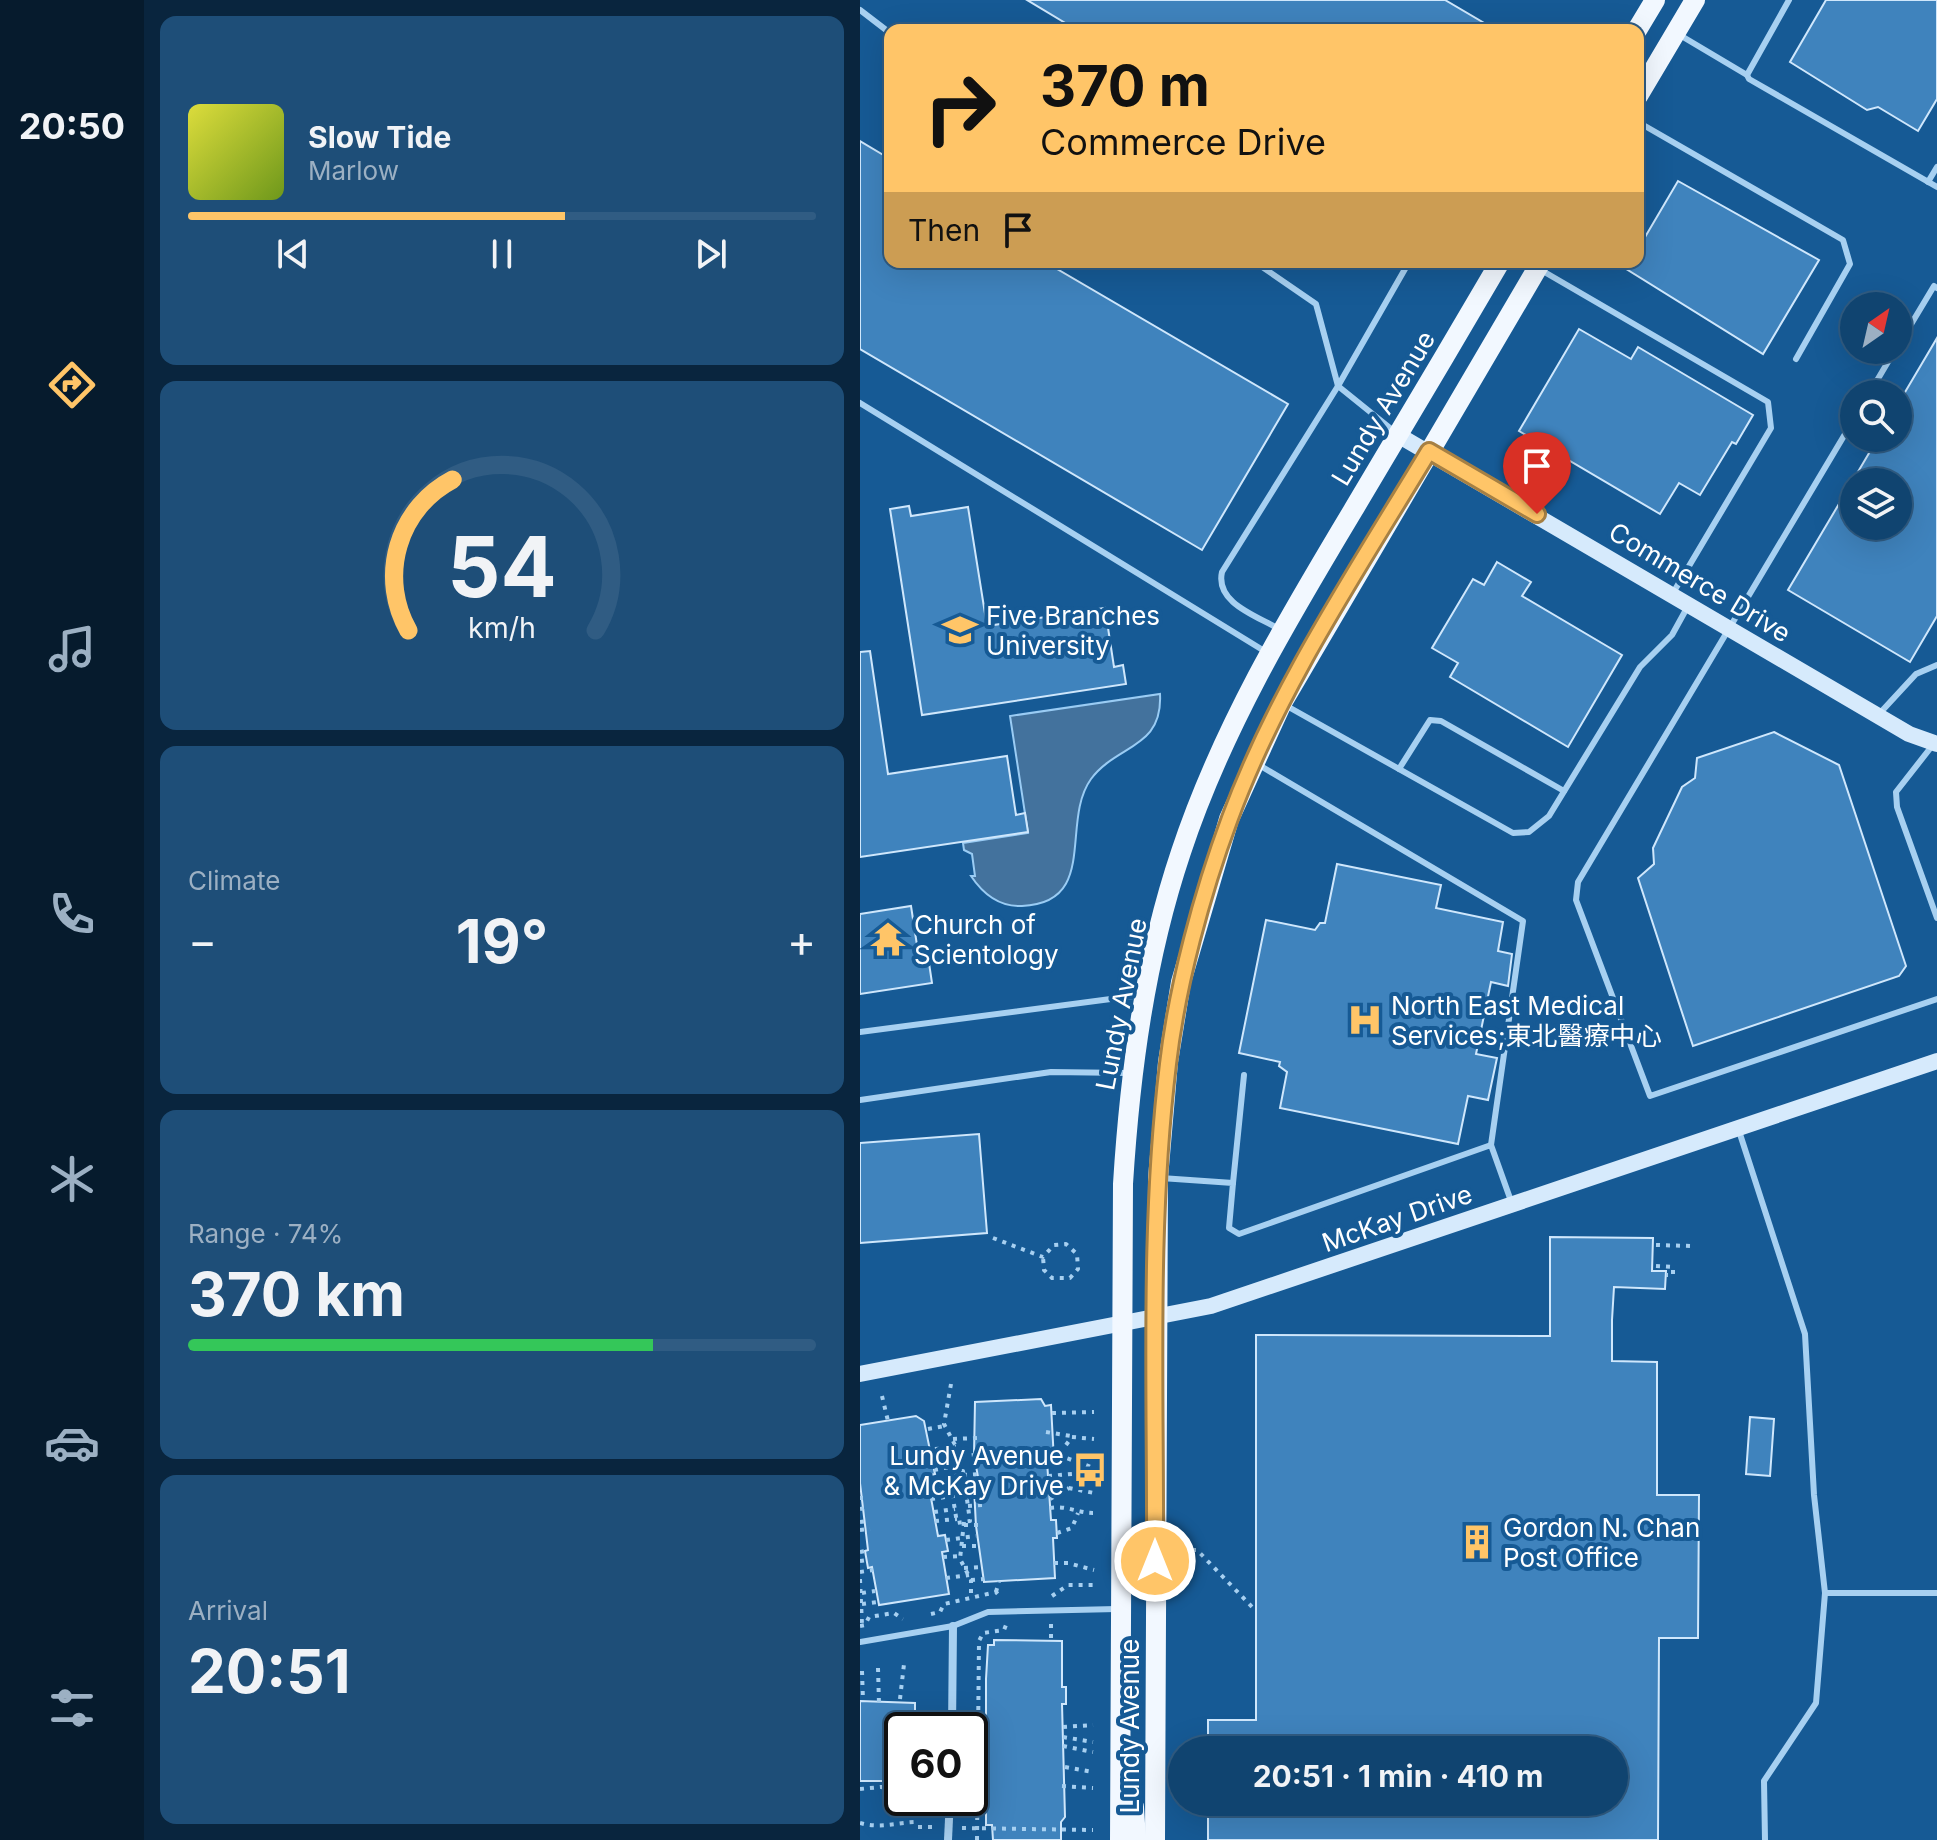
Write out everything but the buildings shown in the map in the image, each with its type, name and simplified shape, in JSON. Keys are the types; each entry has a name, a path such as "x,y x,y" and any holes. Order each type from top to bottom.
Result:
{"main road":[{"path":"1641,24 1655,0"},
{"path":"1645,67 1676,33 1695,0"},
{"name":"Lundy Avenue","path":"1120,1840 1123,1184 1132,1073 1144,994 1181,852 1232,723 1269,653 1496,268"},
{"name":"Lundy Avenue","path":"1155,1840 1158,1178 1168,1062 1181,982 1229,819 1282,703 1537,268"},
{"path":"1120,1783 1134,1807 1136,1840"}],"street":[{"name":"Commerce Drive","path":"1398,435 1879,716 1935,744"},
{"name":"McKay Drive","path":"860,1374 1122,1326 1211,1306 1937,1061"},
{"path":"952,1712 953,1626"},
{"path":"948,1840 949,1816"}],"lane":[{"path":"1747,75 1789,0"},
{"path":"860,10 884,28"},
{"path":"1676,33 1937,187"},
{"path":"1644,125 1843,240 1850,264 1796,359"},
{"path":"1928,182 1937,167"},
{"path":"1264,268 1316,304 1338,386 1398,435"},
{"path":"1282,631 1224,594 1219,584 1222,572 1338,386 1406,268"},
{"path":"1544,268 1768,402 1771,428 1673,593"},
{"path":"1912,323 1934,286 1937,288"},
{"path":"860,403 1269,653"},
{"path":"1840,442 1578,882 1576,900 1650,1096 1937,999"},
{"path":"1282,703 1513,833 1529,832 1542,823 1640,667 1672,635 1690,603"},
{"path":"1879,716 1896,691 1916,674 1937,665"},
{"path":"1399,769 1430,720 1441,721 1564,791"},
{"path":"1935,744 1896,792 1897,807 1937,918"},
{"path":"1253,762 1280,774 1523,921 1491,1145 1512,1204"},
{"path":"860,1032 1144,994"},
{"path":"860,1100 1051,1072 1132,1073"},
{"path":"1244,1075 1229,1228 1239,1234 1491,1145"},
{"path":"1738,1128 1805,1334 1814,1495 1825,1593 1816,1703 1764,1781 1765,1840"},
{"path":"1158,1178 1233,1183"},
{"path":"1825,1593 1937,1593"},
{"path":"860,1642 953,1626 988,1612 1121,1609"}],"path":[{"path":"993,1238 1043,1257"},
{"path":"1066,1244 1076,1252 1079,1263 1074,1275 1058,1280 1044,1270 1043,1257 1054,1245 1066,1244"},
{"path":"1656,1245 1691,1246"},
{"path":"1656,1266 1673,1267 1673,1275 1666,1275"},
{"path":"951,1384 945,1426 956,1447 956,1472"},
{"path":"882,1396 888,1421"},
{"path":"1052,1413 1094,1412"},
{"path":"928,1429 945,1426"},
{"path":"1046,1432 1094,1439"},
{"path":"1054,1461 1072,1437"},
{"path":"953,1439 978,1438"},
{"path":"925,1450 956,1447"},
{"path":"932,1460 974,1455"},
{"path":"1048,1476 1094,1470 1058,1455"},
{"path":"934,1470 956,1465"},
{"path":"964,1524 970,1521 963,1471 949,1473 957,1523 964,1524 979,1525"},
{"path":"963,1475 980,1474"},
{"path":"965,1484 981,1484"},
{"path":"1049,1484 1094,1493"},
{"path":"930,1490 952,1487"},
{"path":"1050,1499 1069,1488"},
{"path":"931,1499 953,1496"},
{"path":"967,1497 983,1496"},
{"path":"968,1506 984,1505"},
{"path":"1050,1508 1063,1506 1078,1513 1093,1513"},
{"path":"934,1512 955,1509"},
{"path":"1057,1533 1072,1528 1078,1513"},
{"path":"935,1521 957,1519"},
{"path":"860,1522 869,1521"},
{"path":"964,1524 960,1556 970,1578 971,1596"},
{"path":"860,1530 870,1529"},
{"path":"946,1540 976,1536"},
{"path":"962,1546 981,1546"},
{"path":"1182,1550 1197,1550 1256,1611"},
{"path":"943,1557 960,1556"},
{"path":"860,1561 867,1560"},
{"path":"1054,1563 1068,1563 1094,1570"},
{"path":"964,1568 982,1567"},
{"path":"860,1572 873,1570"},
{"path":"946,1578 984,1579"},
{"path":"860,1579 862,1625"},
{"path":"996,1592 999,1581"},
{"path":"861,1593 875,1591"},
{"path":"862,1604 878,1602"},
{"path":"977,1840 979,1641 983,1633 1004,1630 1007,1623 1017,1623"},
{"path":"1051,1640 1049,1623 1059,1625"},
{"path":"900,1699 904,1664"},
{"path":"878,1668 879,1704"},
{"path":"862,1671 863,1701"},
{"path":"1063,1727 1093,1725"},
{"path":"1063,1737 1093,1742"},
{"path":"1063,1746 1093,1752"},
{"path":"1065,1767 1093,1772"},
{"path":"1062,1786 1093,1788"},
{"path":"860,1789 884,1787"},
{"path":"860,1823 880,1827 896,1822 937,1827"},
{"path":"960,1828 1093,1830"}],"water":[{"path":"1160,694 1159,712 1146,736 1091,779 1082,797 1074,858 1061,891 1046,901 1022,906 999,902 986,894 971,876 975,876 972,854 964,850 963,843 1028,833 1010,716"}],"place":[{"name":"Five Branches University","path":"960,630"},
{"name":"Church of Scientology","path":"888,939"},
{"name":"North East Medical Services;東北醫療中心","path":"1365,1020"},
{"name":"Lundy Avenue & McKay Drive","path":"1090,1470"},
{"name":"Gordon N. Chan Post Office","path":"1477,1542"}],"route":[{"path":"1155,1561 1159,1151 1168,1062 1181,982 1229,819 1282,703 1429,451 1537,514"}]}
